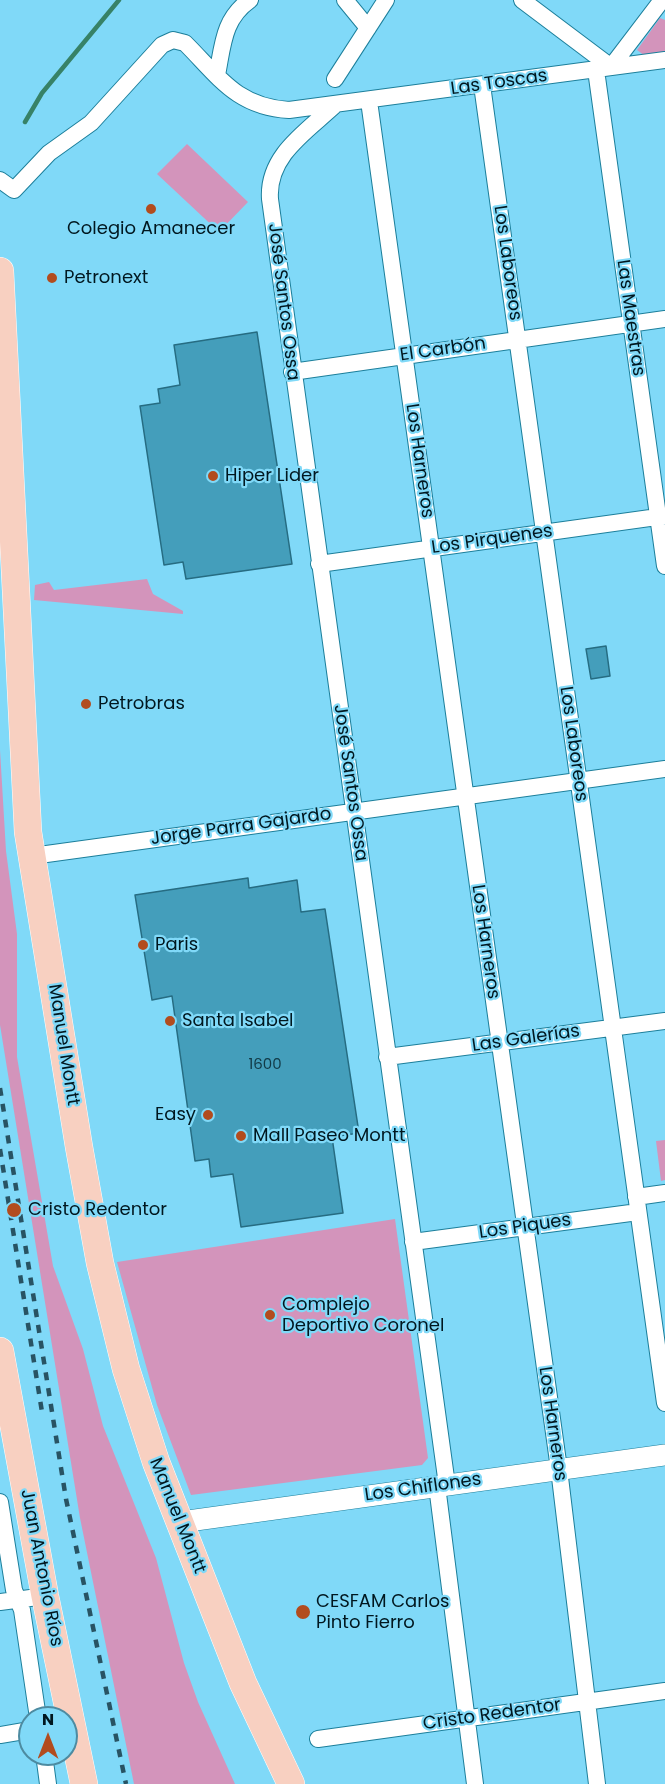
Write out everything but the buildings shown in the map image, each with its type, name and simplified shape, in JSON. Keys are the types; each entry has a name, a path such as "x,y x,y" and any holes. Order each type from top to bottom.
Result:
{"main road":[{"name":"Manuel Montt","path":"0,271 32,856 79,1147 106,1294 145,1433 243,1683 291,1784"},
{"name":"Juan Antonio Ríos","path":"0,1351 65,1706"},
{"name":"Juan Antonio Ríos","path":"78,1760 84,1784"}],"street":[{"path":"217,75 228,23 236,11 250,0"},
{"path":"345,0 368,28"},
{"path":"335,79 386,0"},
{"path":"522,0 603,68 656,2"},
{"name":"Las Toscas","path":"0,180 14,190 49,153 87,128 167,42 185,43 239,97 269,109 289,110 334,106 665,60"},
{"name":"Las Maestras","path":"603,68 631,323 662,516 665,566"},
{"name":"Los Laboreos","path":"482,85 665,1403"},
{"name":"Los Harneros","path":"369,101 559,1469 597,1784"},
{"name":"José Santos Ossa","path":"334,106 284,153 275,166 270,183 292,372 412,1242 475,1784"},
{"name":"El Carbón","path":"292,372 665,319"},
{"name":"Los Pirquenes","path":"319,564 662,516"},
{"name":"Jorge Parra Gajardo","path":"32,856 665,769"},
{"name":"Las Galerías","path":"387,1057 665,1021"},
{"name":"Los Piques","path":"412,1242 525,1227 637,1204 665,1193"},
{"name":"Los Chiflones","path":"181,1522 665,1455"},
{"path":"0,1502 17,1599 22,1610 36,1706"},
{"path":"0,1602 45,1596"},
{"name":"Cristo Redentor","path":"318,1739 665,1691"},
{"path":"0,1735 18,1732"},
{"path":"46,1766 48,1784"}],"shaded area":[{"path":"660,18 665,20 665,52 645,56 637,50"},
{"path":"187,144 248,202 219,232 157,174"},
{"path":"147,579 153,594 183,611 183,614 34,600 35,585 49,582 54,590"},
{"path":"0,750 6,851 17,934 17,1057 53,1266 83,1349 103,1426 156,1558 184,1663 198,1702 235,1784 134,1784 80,1518 0,1025"},
{"path":"665,1140 665,1180 661,1181 656,1141"},
{"name":"Complejo Deportivo Coronel","path":"395,1219 428,1458 422,1465 191,1495 157,1405 117,1262"}],"waterway":[{"path":"25,122 42,93 119,0"}],"railway":[{"path":"0,1088 66,1499 126,1784"},
{"path":"0,1149 42,1412"}],"place":[{"name":"Colegio Amanecer","path":"151,209"},
{"name":"Petronext","path":"52,278"},
{"name":"Hiper Lider","path":"213,476"},
{"name":"Petrobras","path":"86,704"},
{"name":"Paris","path":"143,945"},
{"name":"Santa Isabel","path":"170,1021"},
{"name":"Easy","path":"208,1115"},
{"name":"Mall Paseo Montt","path":"241,1136"},
{"name":"Cristo Redentor","path":"14,1210"},
{"name":"Complejo Deportivo Coronel","path":"270,1315"},
{"name":"CESFAM Carlos Pinto Fierro","path":"303,1612"}]}
